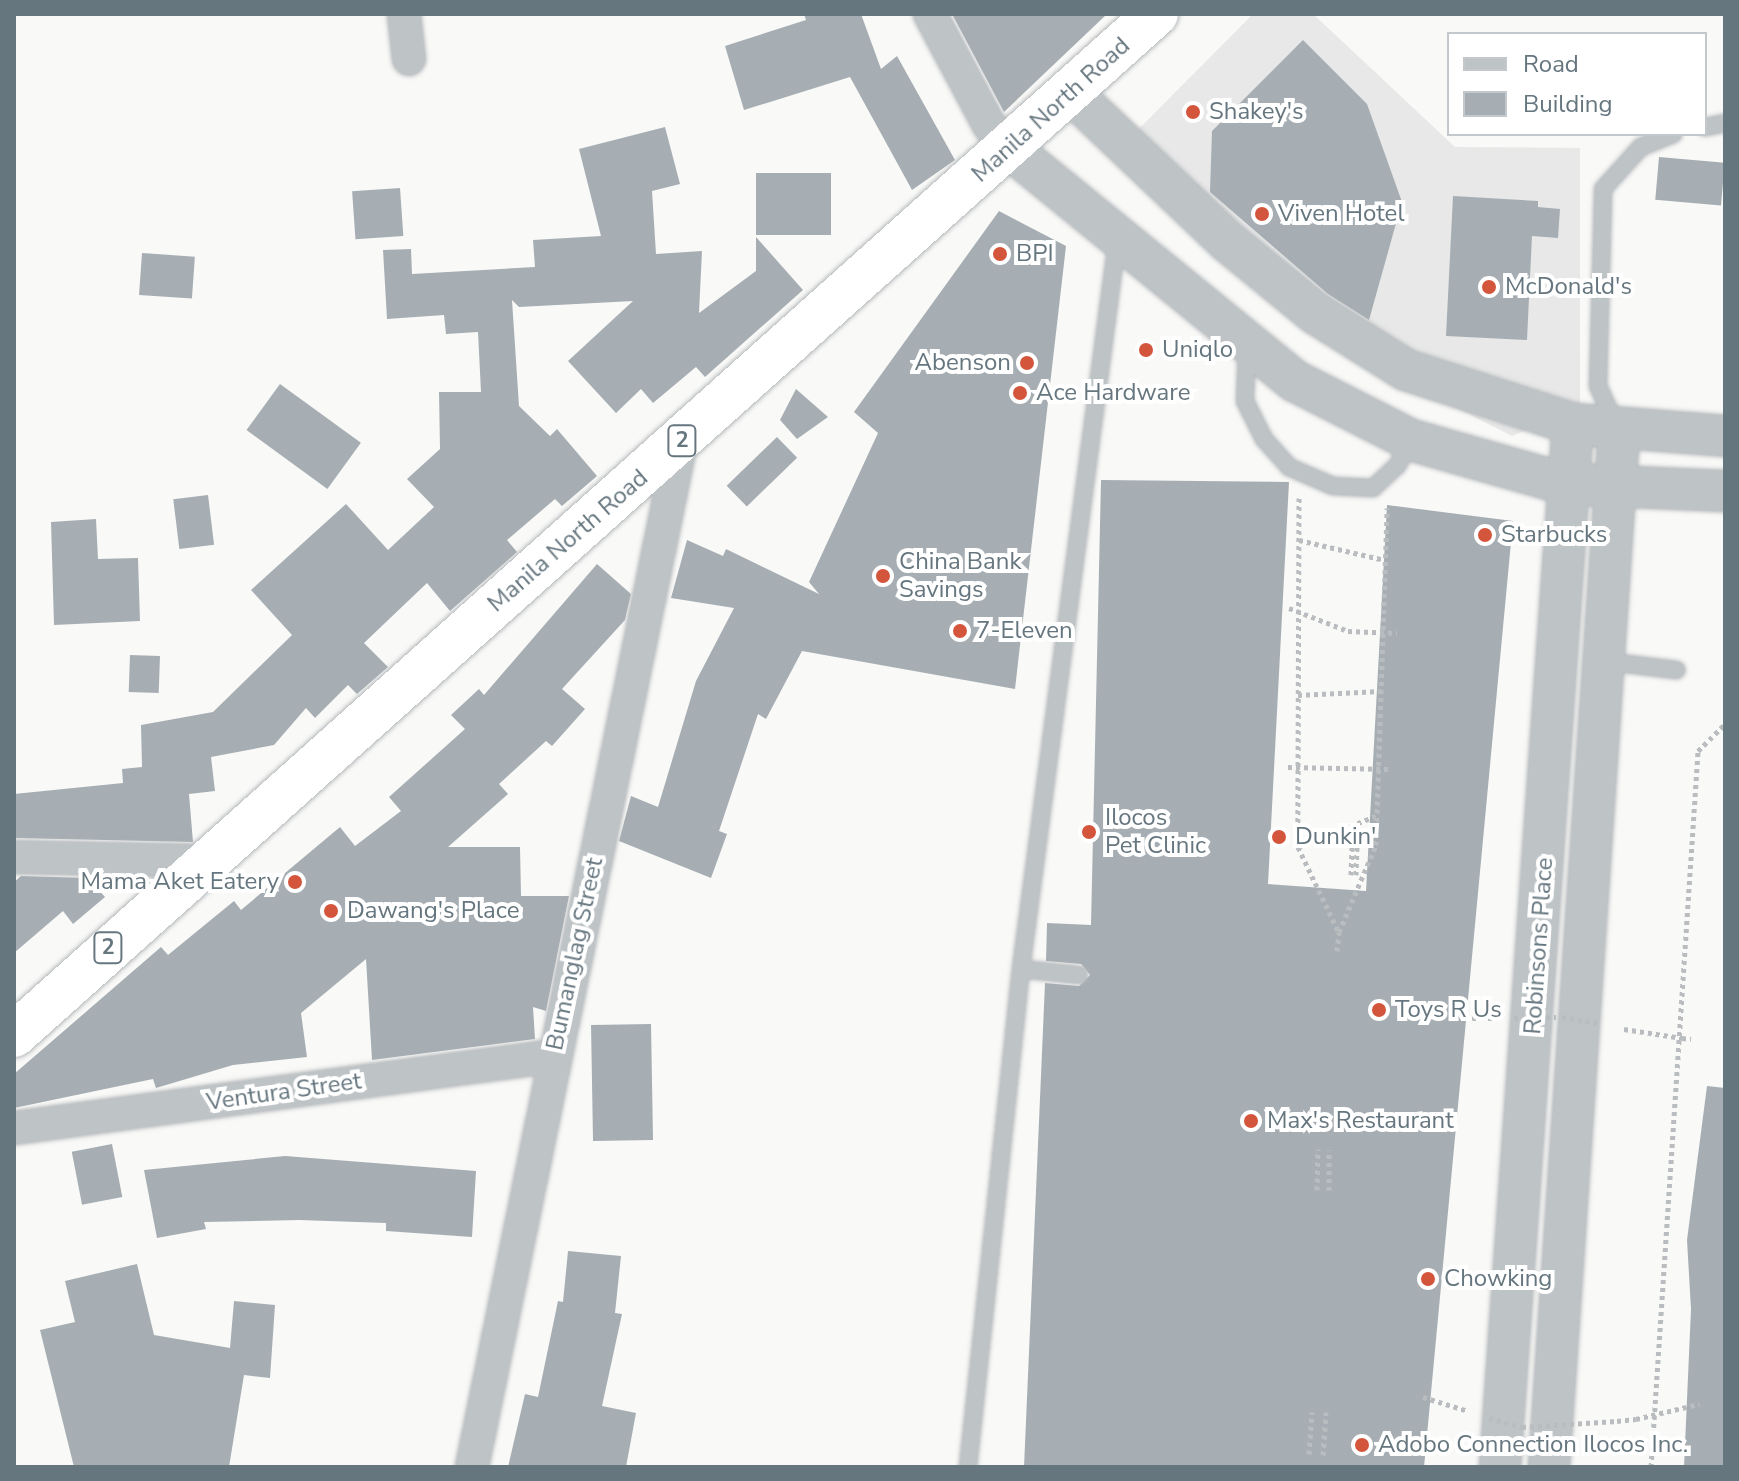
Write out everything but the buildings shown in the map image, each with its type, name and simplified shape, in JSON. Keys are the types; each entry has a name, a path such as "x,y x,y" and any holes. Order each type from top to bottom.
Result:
{"highway":[{"name":"Manila North Road","path":"14,1035 203,861 681,442 1156,14"}],"street":[{"path":"404,14 409,59"},
{"path":"930,14 989,125 1009,148 1117,242 1295,381 1411,440 1565,484 1725,491"},
{"path":"1071,93 1195,212 1315,313 1406,370 1573,424 1619,431 1725,436"},
{"name":"Robinsons Place","path":"1500,1467 1541,939 1565,484 1573,424"},
{"name":"Robinsons Place","path":"1549,1467 1619,431"},
{"name":"Bumanglag Street","path":"472,1467 681,442"},
{"path":"14,857 203,861"},
{"name":"Ventura Street","path":"14,1128 554,1056"}],"lane":[{"path":"1619,431 1598,386 1603,189 1641,147 1669,136"},
{"path":"968,1467 1021,969 1117,242"},
{"path":"1247,344 1245,401 1264,439 1299,471 1333,486 1373,488 1388,475 1411,440"},
{"path":"1573,424 1598,386"},
{"path":"1602,661 1676,670"},
{"path":"1021,969 1079,975"}],"path":[{"path":"1299,471 1298,847 1339,932"},
{"path":"1337,951 1339,932 1376,845 1388,475"},
{"path":"1299,540 1385,560"},
{"path":"1289,608 1348,631 1397,633"},
{"path":"1298,695 1381,691"},
{"path":"1651,1467 1698,751 1725,724"},
{"path":"1288,767 1392,769"},
{"path":"1298,847 1376,816"},
{"path":"1353,875 1352,844 1376,845"},
{"path":"1514,1018 1559,1017 1600,1024"},
{"path":"1624,1029 1691,1039"},
{"path":"1317,1190 1318,1149"},
{"path":"1329,1150 1329,1190"},
{"path":"1423,1397 1522,1427 1636,1419 1699,1404"},
{"path":"1309,1454 1312,1412"},
{"path":"1323,1455 1326,1412"}],"shaded area":[{"path":"1253,14 1313,14 1455,147 1580,148 1580,409 1512,436 1327,343 1119,149"}],"place":[{"name":"Shakey's","path":"1193,112"},
{"name":"Viven Hotel","path":"1262,214"},
{"name":"BPI","path":"1000,254"},
{"name":"McDonald's","path":"1489,287"},
{"name":"Uniqlo","path":"1146,350"},
{"name":"Abenson","path":"1027,363"},
{"name":"Ace Hardware","path":"1020,393"},
{"name":"Starbucks","path":"1485,535"},
{"name":"China Bank Savings","path":"883,576"},
{"name":"7-Eleven","path":"960,631"},
{"name":"Ilocos Pet Clinic","path":"1089,832"},
{"name":"Dunkin'","path":"1279,837"},
{"name":"Mama Aket Eatery","path":"295,882"},
{"name":"Dawang's Place","path":"331,911"},
{"name":"Toys R Us","path":"1379,1010"},
{"name":"Max's Restaurant","path":"1251,1121"},
{"name":"Chowking","path":"1428,1279"},
{"name":"Adobo Connection Ilocos Inc.","path":"1362,1445"}]}
